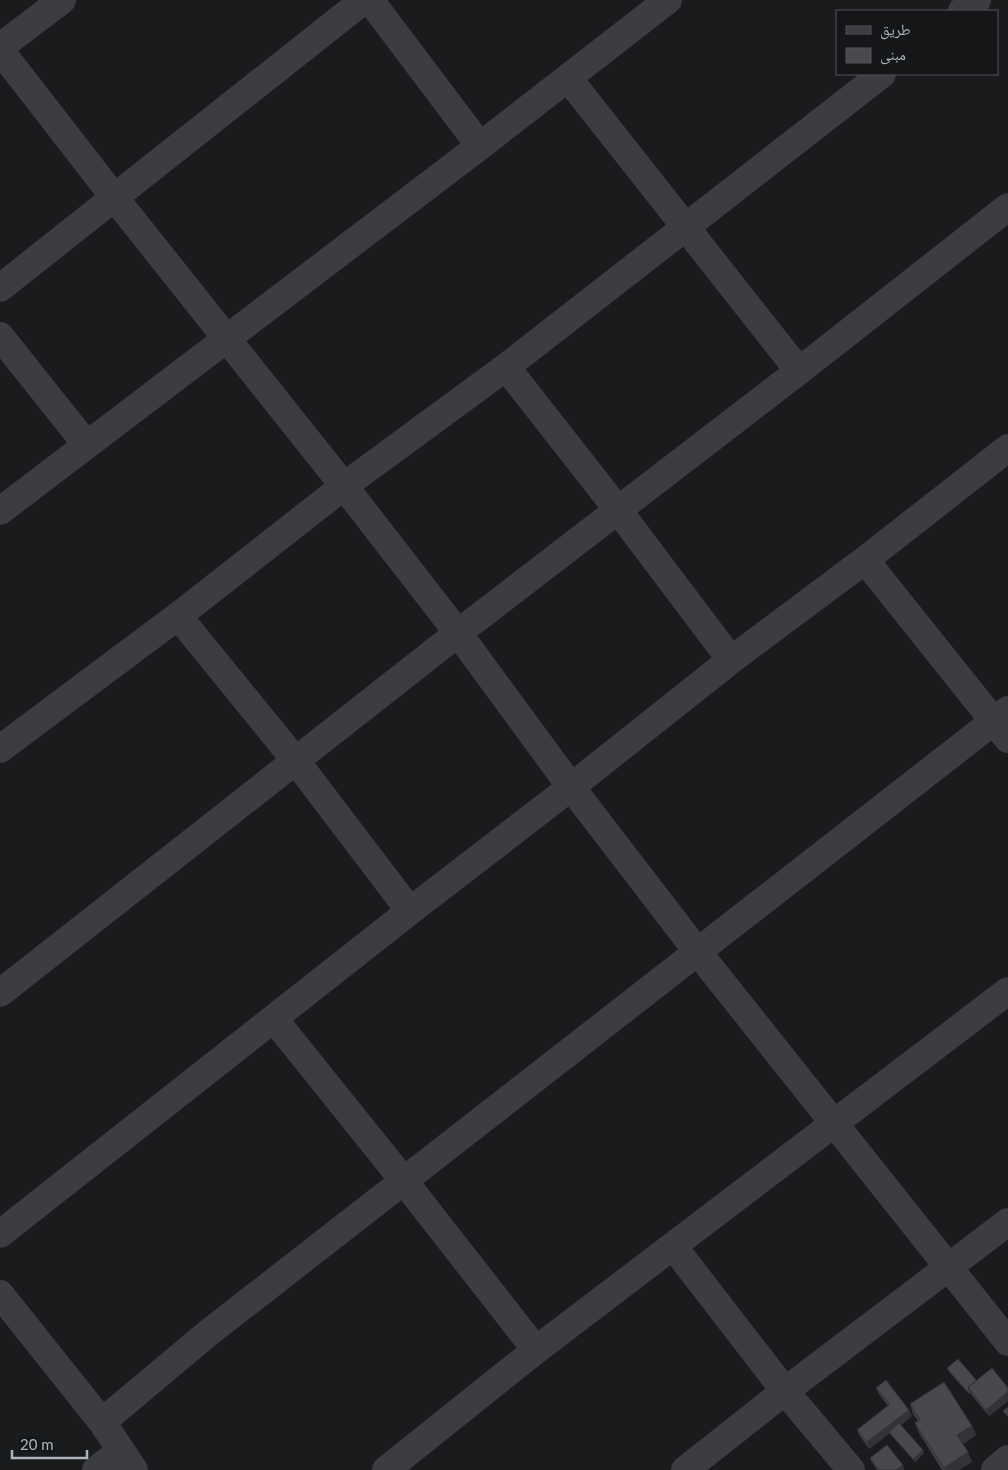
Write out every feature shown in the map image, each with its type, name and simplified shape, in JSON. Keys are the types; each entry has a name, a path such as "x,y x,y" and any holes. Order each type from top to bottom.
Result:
{"street":[{"path":"62,0 0,48 114,197 344,486 458,633 571,787 697,951 1008,1342"},
{"path":"0,288 364,0"},
{"path":"370,0 480,146"},
{"path":"0,511 86,444 228,339 668,0"},
{"path":"963,10 977,0"},
{"path":"1,746 178,616 344,486 506,367 881,75"},
{"path":"568,78 799,371"},
{"path":"0,993 458,633 799,371 1008,207"},
{"path":"0,336 86,444"},
{"path":"506,367 732,660"},
{"path":"0,1234 410,911 1008,448"},
{"path":"102,1422 207,1334 697,951 1003,724 865,560"},
{"path":"178,616 296,760 410,911"},
{"path":"386,1470 536,1350 834,1123 1005,999"},
{"path":"274,1019 536,1350"},
{"path":"685,1470 785,1391 1008,1222"},
{"path":"673,1246 785,1391 851,1470"},
{"path":"2,1302 102,1422 128,1460 96,1470"},
{"path":"994,1470 1008,1459"}],"building":[{"path":"958,1359 977,1381 968,1387 967,1391 947,1368"},
{"path":"992,1368 1008,1388 1008,1392 986,1410 968,1387"},
{"path":"886,1380 909,1410 867,1442 857,1430 890,1404 876,1388"},
{"path":"944,1382 972,1426 957,1435 968,1452 944,1468 915,1423 920,1420 910,1404"},
{"path":"1008,1407 1008,1417 1003,1411"},
{"path":"899,1423 923,1450 913,1459 889,1432"},
{"path":"887,1445 903,1465 896,1470 879,1470 870,1458"}]}
